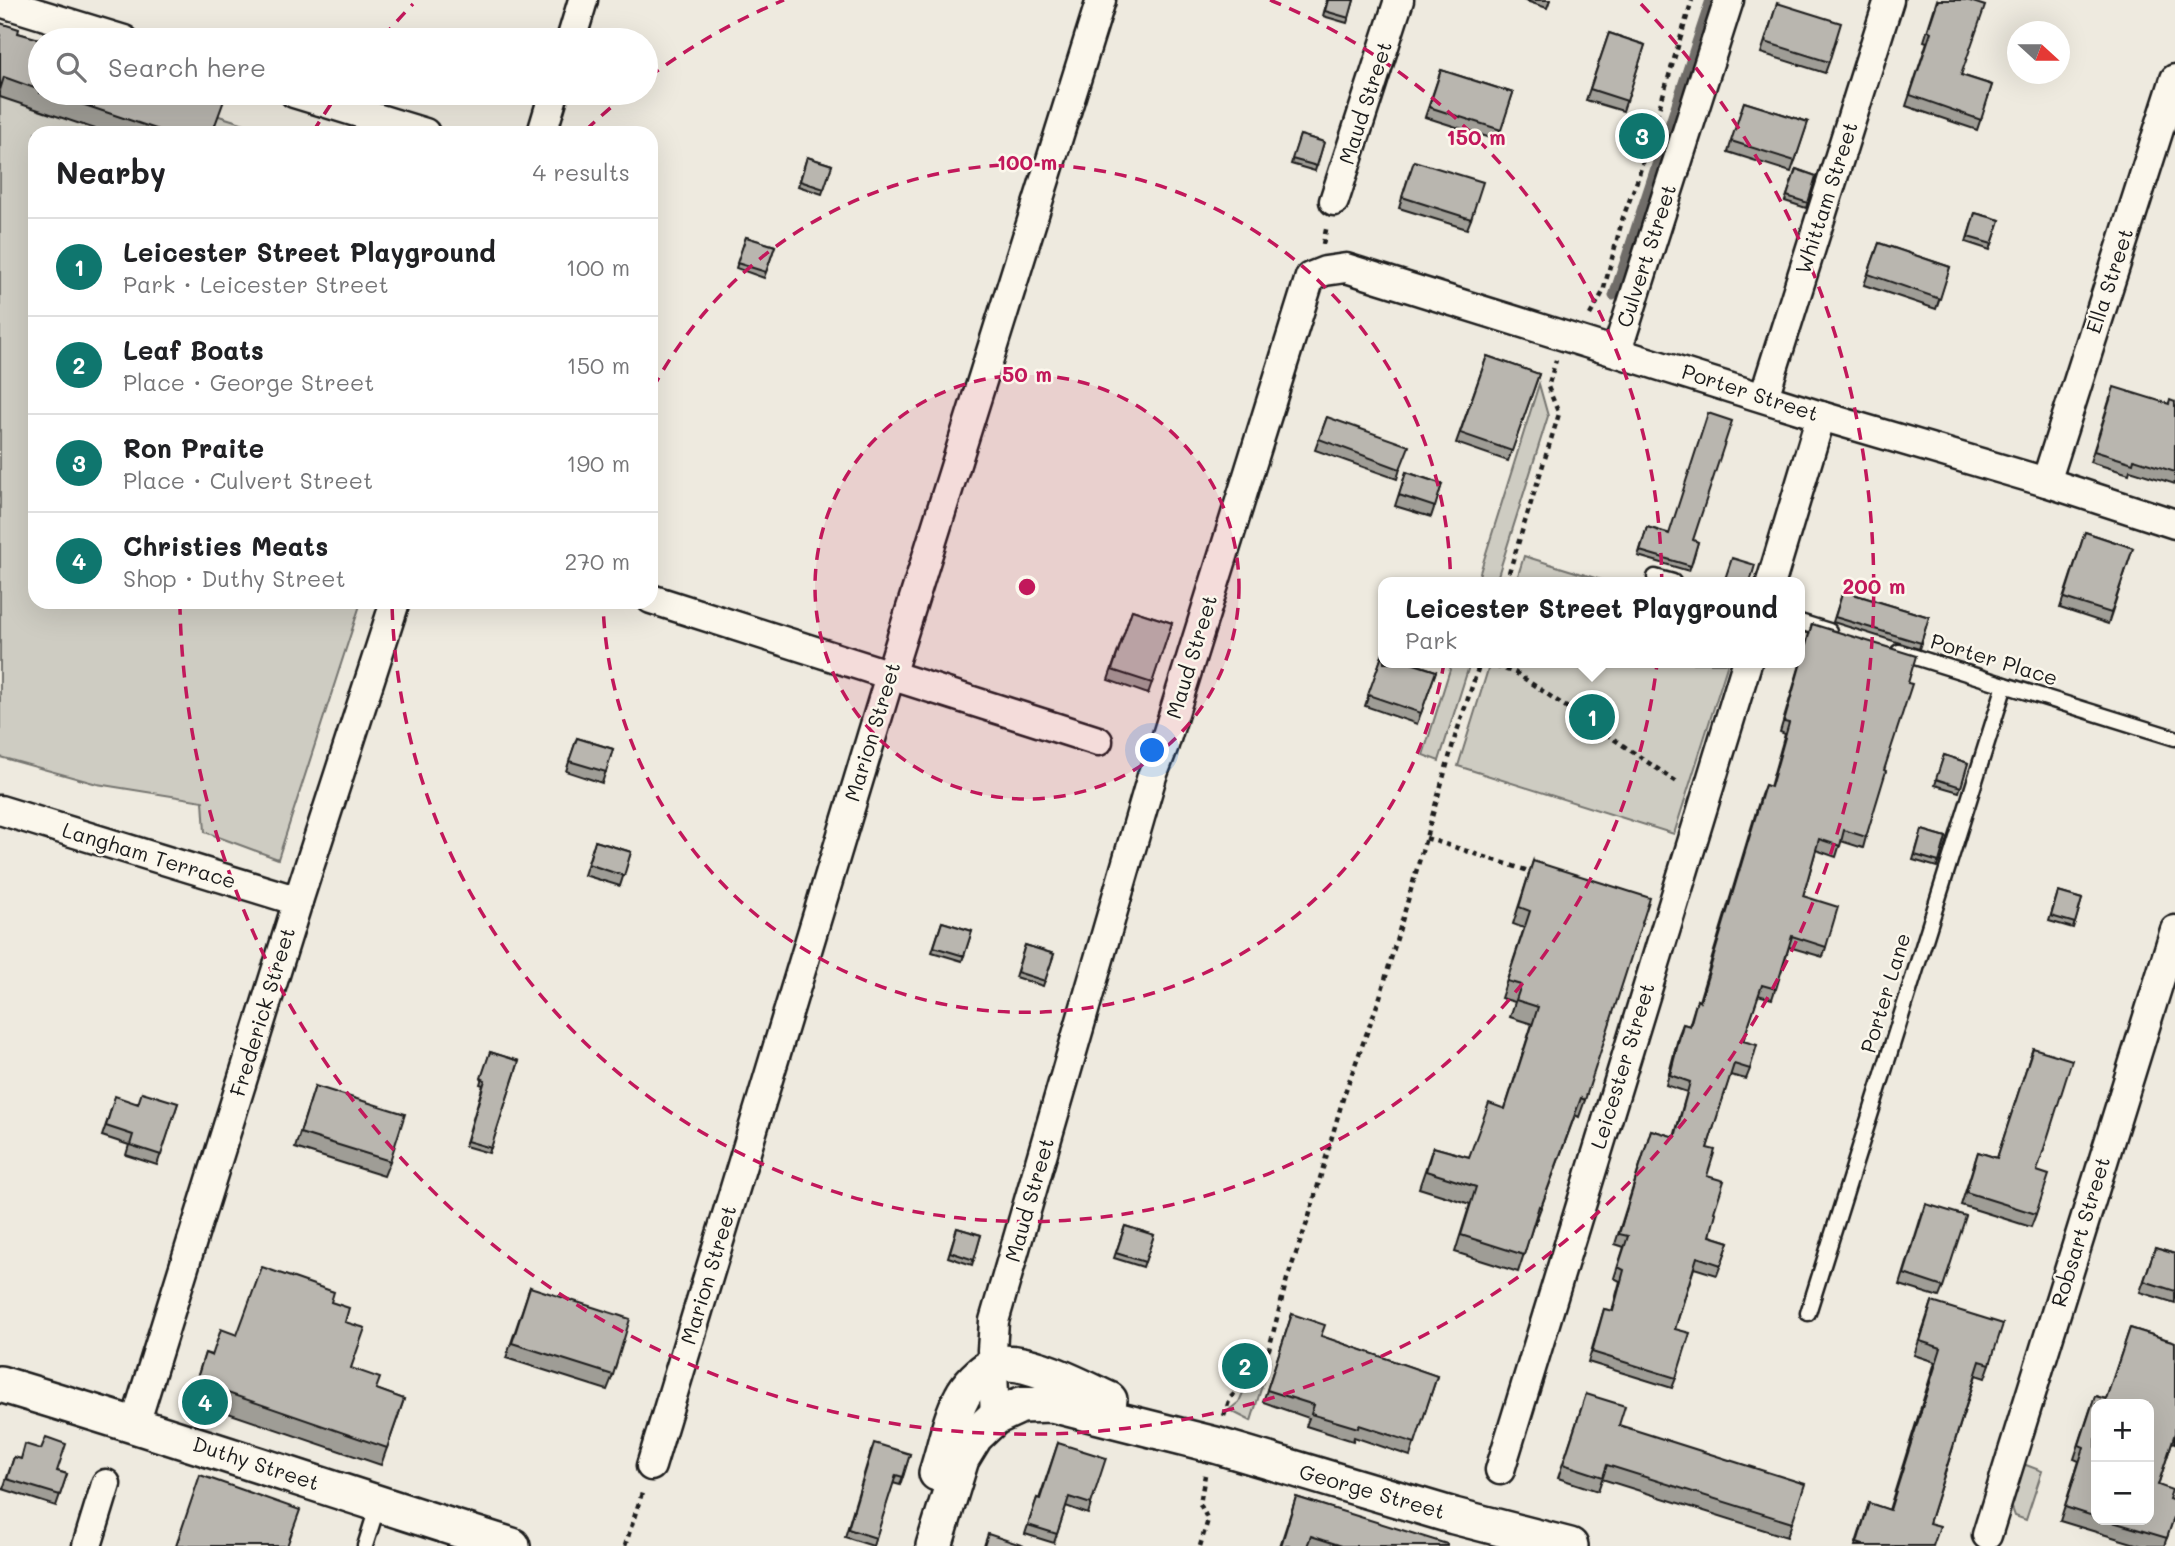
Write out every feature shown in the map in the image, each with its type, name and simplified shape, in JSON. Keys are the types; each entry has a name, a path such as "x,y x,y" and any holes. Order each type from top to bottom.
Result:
{"street":[{"path":"575,28 583,0"},
{"name":"Marion Street","path":"651,1466 890,675 1101,0"},
{"name":"Maud Street","path":"1334,201 1399,0"},
{"name":"Culvert Street","path":"1617,351 1729,0"},
{"name":"Whittam Street","path":"1764,397 1889,0"},
{"path":"0,2 45,8 94,28"},
{"name":"Ella Street","path":"2046,482 2175,79"},
{"path":"333,105 402,126"},
{"path":"544,126 550,105"},
{"name":"Porter Street","path":"1325,271 1346,268 2175,524"},
{"name":"Maud Street","path":"995,1417 995,1321 1152,776 1310,277 1325,271"},
{"path":"1773,577 1821,416"},
{"path":"658,601 1098,741"},
{"name":"Frederick Street","path":"135,1424 298,901 393,609"},
{"name":"Leicester Street","path":"1500,1470 1745,668"},
{"name":"Langham Terrace","path":"0,810 298,901"},
{"name":"Robsart Street","path":"1987,1535 2175,930"},
{"name":"George Street","path":"993,1366 1012,1363 1037,1369 1211,1458"},
{"path":"915,1546 961,1399 969,1385 993,1366"},
{"name":"Duthy Street","path":"0,1384 135,1424 512,1546"},
{"name":"George Street","path":"995,1417 1021,1405 1052,1404 1211,1458 1481,1535 1570,1546"},
{"path":"934,1546 961,1459 975,1436 995,1417"},
{"path":"87,1546 106,1484"}],"lane":[{"path":"1805,624 1839,634"},
{"name":"Porter Place","path":"1890,649 2175,738"},
{"name":"Porter Lane","path":"1808,1313 2004,685"},
{"path":"365,1546 378,1504"}],"path":[{"path":"1588,319 1603,292 1623,217 1637,181 1692,0"},
{"path":"1325,271 1323,238 1334,201"},
{"path":"1508,577 1559,414 1548,387 1557,356"},
{"path":"1225,1412 1230,1398 1258,1370 1269,1349 1287,1279 1308,1220 1344,1095 1380,997 1455,737 1478,668"},
{"path":"1501,668 1516,673 1683,786 1706,795"},
{"path":"1426,838 1541,875"},
{"path":"1200,1546 1208,1520 1200,1504 1211,1458"},
{"path":"625,1546 651,1466"}],"shaded area":[{"path":"0,46 28,79 28,105 184,105 251,126 28,126 28,609 359,609 278,859 205,832 203,801 97,784 0,757"},
{"path":"1539,384 1548,416 1498,577 1479,577"},
{"path":"1524,556 1592,577 1518,577"},
{"path":"1450,668 1468,668 1439,761 1423,755"},
{"path":"1488,668 1726,668 1674,834 1458,766"},
{"path":"1270,1360 1251,1421 1229,1410 1239,1402 1245,1388"},
{"path":"2026,1465 2042,1471 2026,1520 2015,1516 2008,1497 2021,1466"}],"building":[{"path":"1328,0 1354,0 1349,18 1325,11"},
{"path":"1938,0 1967,0 1985,6 1961,75 1992,85 1981,120 1910,95 1931,32 1928,30"},
{"path":"1777,3 1841,23 1829,62 1765,42"},
{"path":"0,23 19,29 18,33 28,36 28,86 4,77 0,90"},
{"path":"1609,33 1645,45 1627,101 1590,89"},
{"path":"1441,70 1513,93 1501,130 1429,107"},
{"path":"1744,102 1808,122 1795,161 1731,141"},
{"path":"85,105 222,105 215,126 147,126"},
{"path":"1300,135 1324,142 1317,166 1292,159"},
{"path":"807,157 832,165 824,189 800,181"},
{"path":"1414,161 1483,182 1471,219 1402,197"},
{"path":"1796,169 1816,176 1808,203 1787,196"},
{"path":"1975,213 2000,220 1992,244 1968,237"},
{"path":"746,237 775,246 766,272 737,263"},
{"path":"1879,243 1950,267 1940,299 1868,274"},
{"path":"1487,356 1539,374 1512,451 1460,433"},
{"path":"2114,387 2169,404 2170,400 2175,402 2175,472 2134,459 2133,463 2094,451"},
{"path":"1708,413 1732,421 1693,540 1698,542 1691,566 1640,551 1647,527 1669,534"},
{"path":"1327,417 1409,446 1400,469 1319,439"},
{"path":"1406,472 1442,484 1435,507 1399,495"},
{"path":"2085,532 2133,548 2111,613 2064,598"},
{"path":"1732,558 1755,565 1751,577 1726,577"},
{"path":"1843,591 1929,617 1921,643 1835,617"},
{"path":"1132,610 1172,623 1152,683 1112,670"},
{"path":"1812,624 1916,656 1908,683 1912,684 1866,837 1844,830 1840,846 1819,839 1803,896 1838,907 1826,947 1792,936 1776,989 1762,985 1743,1041 1757,1045 1750,1069 1734,1064 1707,1148 1715,1150 1707,1176 1724,1181 1710,1236 1729,1242 1721,1265 1697,1257 1675,1329 1690,1333 1676,1378 1592,1352 1604,1309 1613,1311 1624,1270 1618,1267 1628,1236 1619,1234 1651,1130 1675,1137 1690,1082 1670,1075 1683,1024 1690,1026 1697,1000 1700,1002 1765,785 1771,787 1789,723 1784,722 1799,668 1805,668 1805,648"},
{"path":"1378,667 1427,668 1436,671 1421,713 1368,695"},
{"path":"577,738 613,749 606,772 569,761"},
{"path":"1944,755 1968,763 1961,787 1936,779"},
{"path":"1922,830 1946,837 1939,862 1915,855"},
{"path":"595,841 631,852 624,876 588,864"},
{"path":"1533,861 1650,898 1585,1100 1581,1098 1541,1207 1539,1206 1524,1255 1461,1235 1476,1187 1426,1171 1433,1147 1469,1157 1489,1103 1505,1109 1538,1007 1516,1000 1521,985 1507,981 1530,911 1519,907"},
{"path":"2058,892 2082,899 2075,923 2051,916"},
{"path":"942,922 972,931 964,956 934,947"},
{"path":"1025,945 1054,954 1045,981 1017,972"},
{"path":"2033,1048 2072,1060 2037,1171 2049,1175 2036,1214 1966,1192 1978,1152 1997,1158"},
{"path":"490,1052 519,1061 491,1148 467,1141 485,1080 481,1078"},
{"path":"315,1086 405,1114 390,1161 300,1133"},
{"path":"142,1092 178,1103 161,1155 130,1145 133,1135 106,1126 115,1096 138,1104"},
{"path":"1926,1204 1966,1216 1943,1287 1904,1274"},
{"path":"1125,1226 1154,1235 1145,1262 1116,1253"},
{"path":"957,1228 981,1235 974,1260 950,1252"},
{"path":"2155,1248 2175,1254 2175,1291 2144,1281"},
{"path":"262,1267 334,1292 331,1302 349,1308 345,1322 365,1328 351,1368 380,1378 376,1389 404,1399 387,1448 196,1382 205,1353 212,1356 221,1329 237,1335"},
{"path":"530,1287 630,1319 613,1375 512,1343"},
{"path":"1932,1302 2003,1324 1990,1364 1980,1361 1929,1523 1940,1526 1933,1546 1866,1546 1857,1543 1869,1503 1890,1510 1941,1348 1920,1341"},
{"path":"1292,1314 1325,1325 1321,1336 1437,1376 1415,1443 1359,1425 1358,1428 1311,1414 1314,1405 1267,1390"},
{"path":"2130,1328 2175,1342 2175,1433 2158,1485 2172,1490 2169,1499 2175,1501 2175,1514 2167,1538 2123,1525 2154,1525 2154,1399 2106,1399"},
{"path":"1586,1394 1625,1406 1619,1425 1805,1484 1792,1523 1607,1465 1603,1477 1563,1464"},
{"path":"2091,1408 2091,1515 2065,1507 2084,1447 2079,1445"},
{"path":"46,1437 66,1444 57,1471 67,1474 60,1495 7,1479 14,1457 21,1459 25,1444 41,1449"},
{"path":"874,1443 910,1454 903,1477 896,1475 876,1538 848,1529"},
{"path":"1058,1443 1106,1458 1091,1504 1069,1497 1057,1534 1028,1525 1037,1498 1040,1499"},
{"path":"200,1475 300,1510 287,1546 176,1546"},
{"path":"1296,1497 1447,1546 1342,1546 1311,1536 1307,1546 1281,1546"},
{"path":"988,1534 1024,1546 984,1546"}],"waterway":[{"path":"1613,296 1710,0"}],"place":[{"name":"Ron Praite","path":"1642,136"},
{"name":"Leicester Street Playground","path":"1592,717"},
{"name":"Leaf Boats","path":"1245,1366"},
{"name":"Christies Meats","path":"205,1402"}]}
